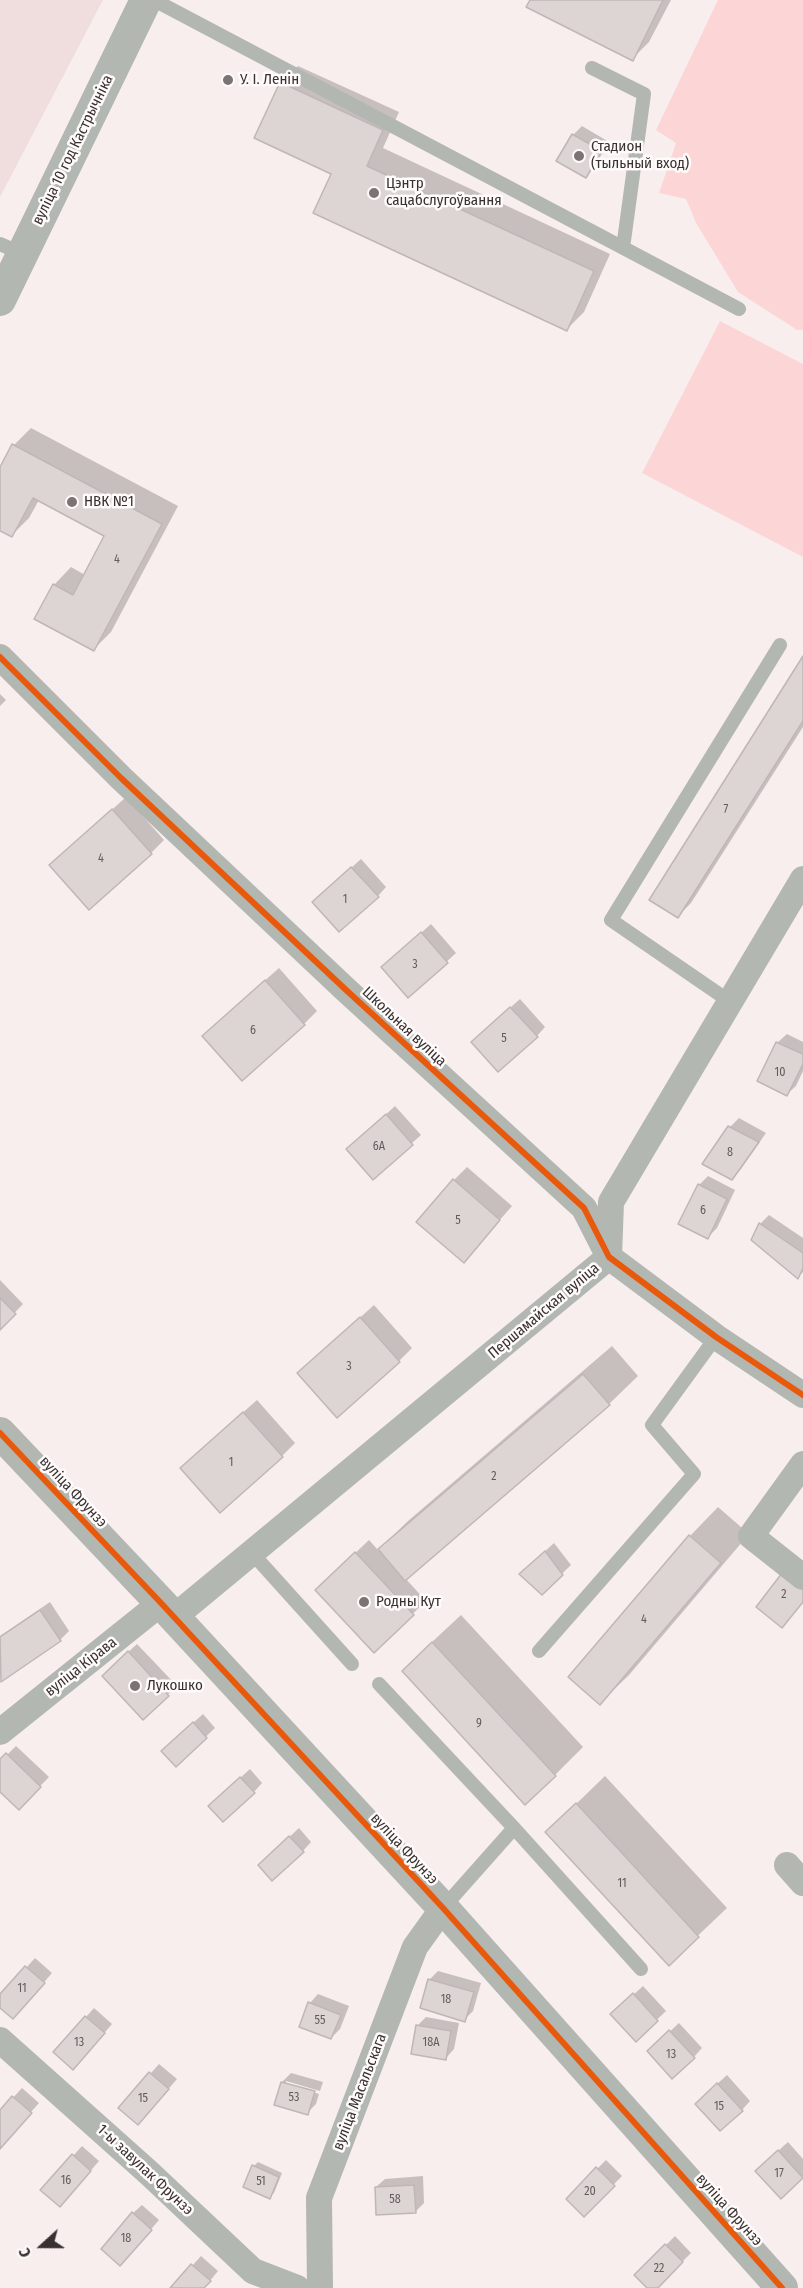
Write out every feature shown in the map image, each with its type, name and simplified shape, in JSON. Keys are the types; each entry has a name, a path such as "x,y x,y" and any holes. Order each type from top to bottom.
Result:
{"street":[{"name":"вуліца 10 год Кастрычніка","path":"0,300 11,249 146,0"},
{"name":"Школьная вуліца","path":"0,657 164,819 353,997 584,1208 609,1257 716,1337 803,1395"},
{"name":"Першамайская вуліца","path":"168,1610 252,1553 609,1257 611,1202 732,1002 803,879"},
{"name":"вуліца Фрунзэ","path":"0,1433 168,1610 443,1908 782,2288"},
{"path":"803,1464 750,1536 803,1577"},
{"name":"вуліца Кірава","path":"0,1732 168,1610"},
{"name":"вуліца Масальскага","path":"320,2288 319,2198 415,1947 443,1908"},
{"name":"1-ы завулак Фрунзэ","path":"0,2040 149,2173 253,2271 297,2288"}],"lane":[{"path":"154,0 739,309"},
{"path":"592,68 644,94 623,248"},
{"path":"732,1002 611,920 780,645"},
{"path":"540,1651 694,1474 652,1425 716,1337"},
{"path":"252,1553 352,1664"},
{"path":"379,1684 514,1828 641,1970"},
{"path":"443,1908 514,1828"}],"shaded area":[{"path":"0,0 103,0 0,197"},
{"path":"718,0 803,0 803,330 797,330 738,292 696,223 686,199 659,193 676,143 656,130"},
{"path":"720,321 803,364 803,557 642,473"}],"building":[{"path":"530,0 663,0 633,61 526,7"},
{"name":"Цэнтр сацабслугоўвання","path":"280,82 383,130 367,166 594,271 567,331 313,213 331,174 254,138"},
{"name":"Стадион (тыльный вход)","path":"572,134 602,151 586,178 556,161"},
{"path":"12,444 162,524 94,651 34,619 53,584 73,595 104,536 33,498 12,537 0,531 0,467"},
{"path":"803,656 803,721 678,918 649,900"},
{"path":"112,809 152,854 89,910 49,865"},
{"path":"351,867 379,897 339,932 312,902"},
{"path":"421,932 448,963 408,998 381,967"},
{"path":"265,980 305,1025 242,1081 202,1036"},
{"path":"510,1007 538,1037 498,1072 471,1042"},
{"path":"776,1042 803,1054 803,1064 787,1096 757,1081"},
{"path":"386,1114 413,1145 373,1180 346,1149"},
{"path":"728,1126 759,1142 732,1180 702,1164"},
{"path":"453,1179 500,1220 464,1263 416,1222"},
{"path":"698,1184 727,1199 708,1239 678,1224"},
{"path":"759,1223 803,1253 803,1268 798,1279 751,1240"},
{"path":"0,1298 16,1314 0,1330"},
{"path":"360,1317 400,1362 337,1418 297,1373"},
{"path":"583,1374 610,1405 405,1581 378,1549"},
{"path":"243,1412 283,1457 220,1513 180,1468"},
{"path":"689,1535 721,1563 600,1705 568,1677"},
{"path":"545,1551 563,1575 542,1595 519,1574"},
{"name":"Родны Кут","path":"355,1552 414,1615 374,1653 315,1590"},
{"path":"782,1573 803,1589 803,1602 782,1628 756,1607"},
{"path":"40,1610 61,1641 1,1682 0,1637"},
{"path":"432,1642 556,1776 525,1805 402,1671"},
{"name":"Лукошко","path":"128,1651 169,1696 143,1720 102,1676"},
{"path":"193,1722 207,1738 176,1767 161,1751"},
{"path":"6,1753 41,1787 19,1810 0,1792 0,1759"},
{"path":"240,1777 255,1793 223,1822 208,1806"},
{"path":"576,1803 699,1937 669,1966 545,1832"},
{"path":"289,1836 304,1852 272,1881 258,1865"},
{"path":"25,1966 45,1983 13,2019 0,2008 0,1994"},
{"path":"428,1979 474,1992 465,2022 420,2008"},
{"path":"633,1993 658,2021 636,2042 610,2014"},
{"path":"308,2002 341,2015 331,2039 299,2027"},
{"path":"85,2016 105,2033 73,2070 53,2052"},
{"path":"416,2025 451,2031 446,2060 411,2054"},
{"path":"669,2030 695,2058 672,2079 647,2051"},
{"path":"149,2072 169,2089 138,2125 118,2108"},
{"path":"281,2082 315,2091 308,2115 274,2105"},
{"path":"717,2083 743,2111 720,2131 695,2104"},
{"path":"12,2096 32,2113 0,2149 0,2110"},
{"path":"778,2150 803,2178 781,2199 755,2171"},
{"path":"72,2154 91,2171 60,2207 40,2190"},
{"path":"252,2165 279,2177 270,2199 243,2187"},
{"path":"596,2167 615,2186 584,2217 566,2199"},
{"path":"414,2185 416,2213 376,2215 375,2187"},
{"path":"132,2212 152,2230 120,2266 101,2249"},
{"path":"665,2244 683,2262 658,2288 647,2288 634,2275"},
{"path":"191,2264 211,2281 204,2288 170,2288"}],"cycle path":[{"path":"0,657 121,778 345,989 584,1208 609,1257 716,1337 803,1395"},
{"path":"0,1433 443,1908 782,2288"}],"place":[{"name":"У. І. Ленін","path":"228,80"},
{"name":"Стадион (тыльный вход)","path":"579,156"},
{"name":"Цэнтр сацабслугоўвання","path":"374,193"},
{"name":"НВК №1","path":"72,502"},
{"name":"Родны Кут","path":"364,1602"},
{"name":"Лукошко","path":"135,1686"}]}
